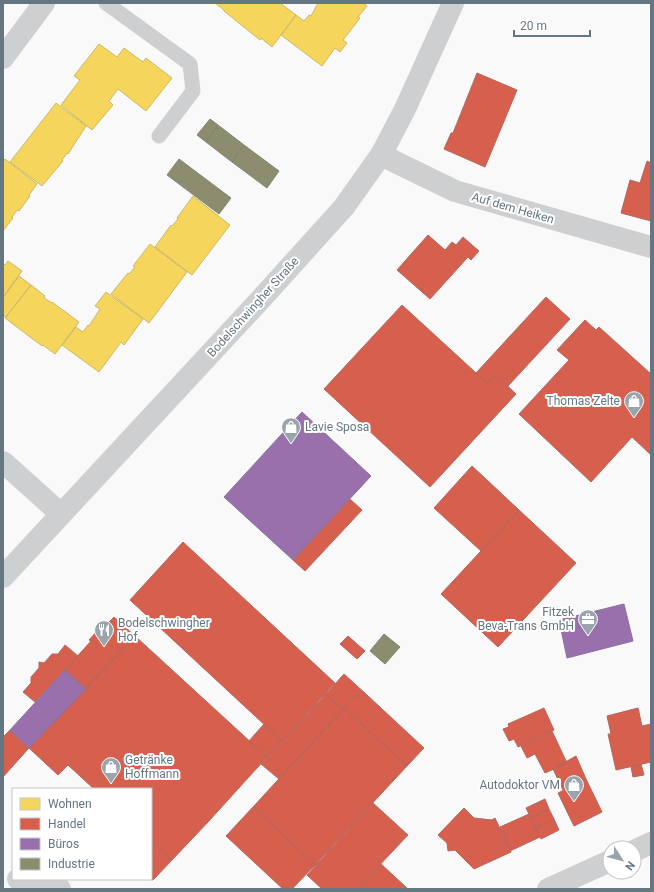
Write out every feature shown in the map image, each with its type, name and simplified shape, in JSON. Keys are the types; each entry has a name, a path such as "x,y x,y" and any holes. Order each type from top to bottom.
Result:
{"street":[{"path":"3,58 44,3"},
{"name":"Bodelschwingher Straße","path":"3,577 261,299 339,212 381,155 408,102 453,3"},
{"name":"Auf dem Heiken","path":"381,155 455,191 651,247"},
{"path":"3,462 61,514"},
{"path":"548,889 602,865"},
{"path":"22,880 60,889"}],"lane":[{"path":"106,3 190,64 193,91 159,136"}],"building: Wohnen":[{"path":"215,3 280,3 296,15 272,47 261,38 260,40"},
{"path":"318,3 363,3 367,6 358,17 360,18 343,40 347,43 340,52 335,48 322,66 281,35 296,15 304,21 309,15 311,16"},
{"path":"99,44 117,57 124,48 143,62 146,58 172,78 146,111 118,89 109,101 113,105 92,130 61,105 80,80 74,76"},
{"path":"56,103 86,126 68,154 67,153 62,160 63,161 42,186 10,162"},
{"path":"5,159 37,184 29,195 30,196 19,211 17,210 3,231 3,162"},
{"path":"193,196 230,225 192,275 155,247 171,225 172,226 178,219 177,218"},
{"path":"150,244 187,272 149,323 111,294 128,273 129,274 135,267 133,266"},
{"path":"8,261 22,271 3,297 3,263 5,265"},
{"path":"19,276 31,285 6,317 3,315 3,298"},
{"path":"31,285 45,296 44,298 52,302 79,322 55,354 5,318"},
{"path":"106,292 143,319 124,345 121,342 99,372 62,345 76,327 83,332 88,325 89,326 100,309 95,306"}],"building: Handel":[{"path":"477,73 517,90 485,167 444,149 451,133 453,133"},
{"path":"647,161 651,163 651,221 621,213 630,180 640,183"},
{"path":"428,235 445,250 452,242 456,245 463,237 479,251 471,260 468,257 430,299 397,270"},
{"path":"546,297 570,319 508,386 496,375 487,383 476,373"},
{"path":"402,305 487,383 496,375 516,394 430,487 324,389"},
{"path":"585,320 596,330 599,327 651,374 651,455 632,437 591,482 519,414 569,360 557,350"},
{"path":"472,466 519,510 481,551 434,508"},
{"path":"350,499 362,510 305,571 293,560"},
{"path":"519,510 576,563 498,647 441,594"},
{"path":"183,542 335,683 282,741 130,600"},
{"path":"114,617 135,636 86,689 65,670 91,641 89,640 97,631 99,632"},
{"path":"135,636 267,757 172,860 152,842 152,788 93,788 68,765 58,775 29,748"},
{"path":"348,636 365,651 357,659 340,644"},
{"path":"65,645 78,656 35,702 23,692 31,683 31,677 39,668 39,662 44,663 52,654 58,654"},
{"path":"344,674 367,695 355,696 342,709 326,694"},
{"path":"326,694 343,710 279,779 261,764"},
{"path":"367,695 424,748 407,766 344,708 343,710 342,709 355,696"},
{"path":"344,708 407,766 315,865 253,807"},
{"path":"544,708 554,730 518,747 514,739 509,741 503,729 509,727 508,724"},
{"path":"638,708 642,726 651,724 651,762 616,770 608,734 611,734 607,716"},
{"path":"264,724 282,741 267,757 249,741"},
{"path":"10,730 29,748 3,777 3,737"},
{"path":"552,731 567,763 545,773 535,754 527,758 521,746"},
{"path":"576,756 586,779 563,790 553,769"},
{"path":"641,764 644,775 633,777 631,767"},
{"path":"586,779 602,812 574,826 558,793"},
{"path":"545,799 549,809 531,818 526,808"},
{"path":"373,803 408,835 357,889 322,889 307,875"},
{"path":"253,807 315,865 292,889 283,889 226,836"},
{"path":"464,808 474,818 492,820 495,818 511,852 474,869 455,850 448,851 447,843 438,835"},
{"path":"549,809 554,819 535,828 531,818"},
{"path":"529,814 540,837 510,851 500,827"},
{"path":"554,819 559,830 541,839 535,828"},
{"path":"153,843 172,860 153,880 152,880"},
{"path":"381,864 408,889 357,889"}],"building: Büros":[{"path":"302,412 371,476 293,560 224,497"},
{"path":"624,604 633,641 567,658 559,620"},
{"path":"65,670 86,689 29,748 10,730"}],"building: Industrie":[{"path":"210,119 218,125 206,142 197,135"},
{"path":"218,125 244,145 232,162 206,142"},
{"path":"244,145 279,171 267,188 232,162"},
{"path":"179,159 231,198 219,214 167,175"},
{"path":"384,634 400,647 385,664 370,651"}],"place":[{"name":"Thomas Zelte","path":"634,418"},
{"name":"Lavie Sposa","path":"291,444"},
{"name":"Fitzek Beva-Trans GmbH","path":"588,636"},
{"name":"Bodelschwingher Hof","path":"104,647"},
{"name":"Getränke Hoffmann","path":"111,784"},
{"name":"Autodoktor VM","path":"574,802"}]}
